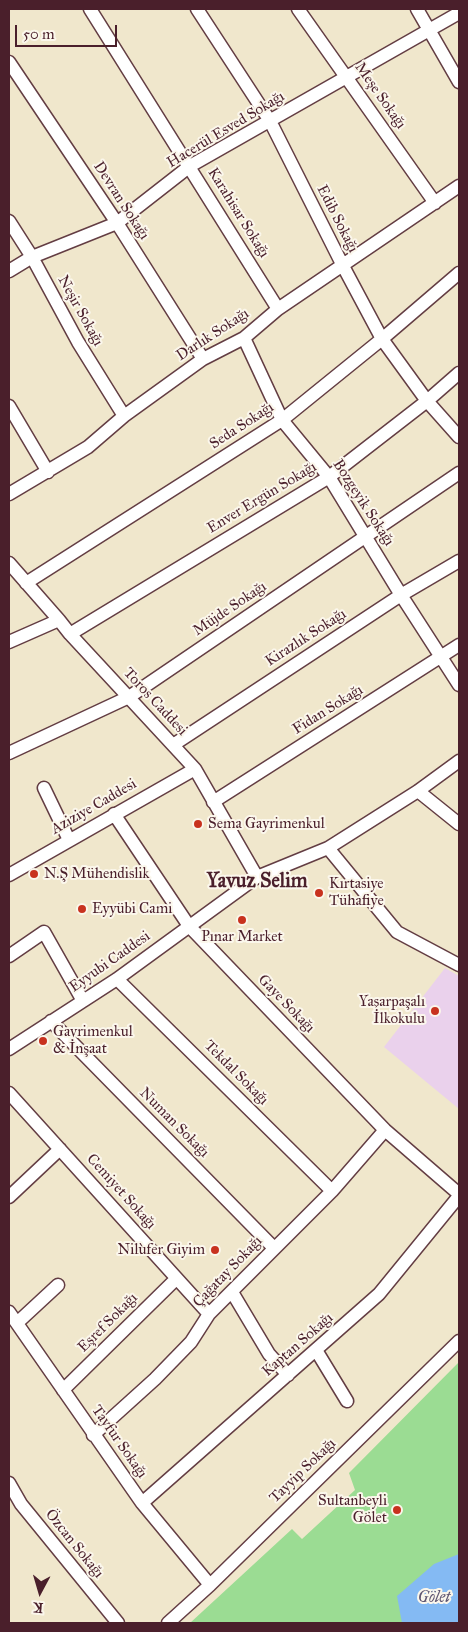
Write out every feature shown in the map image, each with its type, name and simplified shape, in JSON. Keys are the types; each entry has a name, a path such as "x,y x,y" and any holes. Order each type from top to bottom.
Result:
{"street":[{"name":"Karahisar Sokağı","path":"90,9 278,308"},
{"name":"Edib Sokağı","path":"197,9 270,121 382,339 427,401 459,437"},
{"name":"Meşe Sokağı","path":"298,9 435,203"},
{"path":"417,9 459,82"},
{"name":"Hacerül Esved Sokağı","path":"9,271 32,257 117,223 190,166 431,31 459,13"},
{"name":"Devran Sokağı","path":"9,62 117,223 203,359"},
{"name":"Darlık Sokağı","path":"9,494 88,447 124,416 203,359 244,338 278,308 343,266 459,186"},
{"name":"Neşir Sokağı","path":"9,221 32,257 78,342 124,416"},
{"name":"Seda Sokağı","path":"26,583 282,420 382,339 459,273"},
{"name":"Bozgeyik Sokağı","path":"244,338 282,420 329,477 459,685"},
{"name":"Enver Ergün Sokağı","path":"70,634 329,477 427,401 459,372"},
{"path":"9,406 48,472"},
{"name":"Müjde Sokağı","path":"9,753 129,697 459,473"},
{"name":"Kirazlık Sokağı","path":"172,745 401,595 459,560"},
{"name":"Toros Caddesi","path":"9,563 70,634 195,769 257,877"},
{"path":"9,642 59,620"},
{"name":"Fidan Sokağı","path":"213,802 442,658 459,645"},
{"name":"Eyyubi Caddesi","path":"9,1049 118,979 257,877 328,848 418,791 459,761"},
{"name":"Aziziye Caddesi","path":"9,875 195,769"},
{"path":"44,788 69,840"},
{"path":"418,791 459,824"},
{"name":"Gaye Sokağı","path":"114,814 189,926 385,1130 459,1195"},
{"path":"328,848 398,932 459,966"},
{"path":"9,956 44,932 83,1001"},
{"name":"Tekdal Sokağı","path":"118,979 332,1190"},
{"name":"Numan Sokağı","path":"51,1021 274,1248"},
{"name":"Cemiyet Sokağı","path":"9,1093 209,1314"},
{"name":"Çağatay Sokağı","path":"93,1435 155,1379 191,1342 209,1314 332,1190 385,1130"},
{"path":"9,1197 60,1149"},
{"name":"Kaptan Sokağı","path":"142,1503 380,1294 459,1195"},
{"name":"Eşref Sokağı","path":"63,1390 176,1278"},
{"path":"17,1323 58,1285"},
{"path":"232,1292 269,1354 288,1375"},
{"name":"Tayfur Sokağı","path":"9,1312 142,1503 210,1585"},
{"name":"Tayyip Sokağı","path":"168,1623 210,1585 459,1341"},
{"path":"316,1350 347,1401"},
{"name":"Özcan Sokağı","path":"9,1483 21,1504 118,1623"}],"shaded area":[{"name":"Yaşarpaşalı İlkokulu","path":"445,968 459,976 459,1109 384,1047"}],"green space":[{"name":"Sultanbeyli Gölet","path":"459,1362 459,1623 190,1623 292,1529 302,1539 355,1490 349,1473"}],"water":[{"name":"Gölet","path":"459,1554 459,1623 402,1623 397,1596 434,1564"}],"place":[{"name":"Sema Gayrimenkul","path":"198,824"},
{"name":"N.Ş Mühendislik","path":"34,874"},
{"name":"Kırtasiye Tühafiye","path":"319,893"},
{"name":"Eyyübi Cami","path":"82,909"},
{"name":"Pınar Market","path":"242,920"},
{"name":"Yaşarpaşalı İlkokulu","path":"435,1011"},
{"name":"Gayrimenkul & İnşaat","path":"43,1041"},
{"name":"Nilùfer Giyim","path":"215,1250"},
{"name":"Sultanbeyli Gölet","path":"397,1510"}],"district":[{"name":"Yavuz Selim","path":"257,882"}]}
